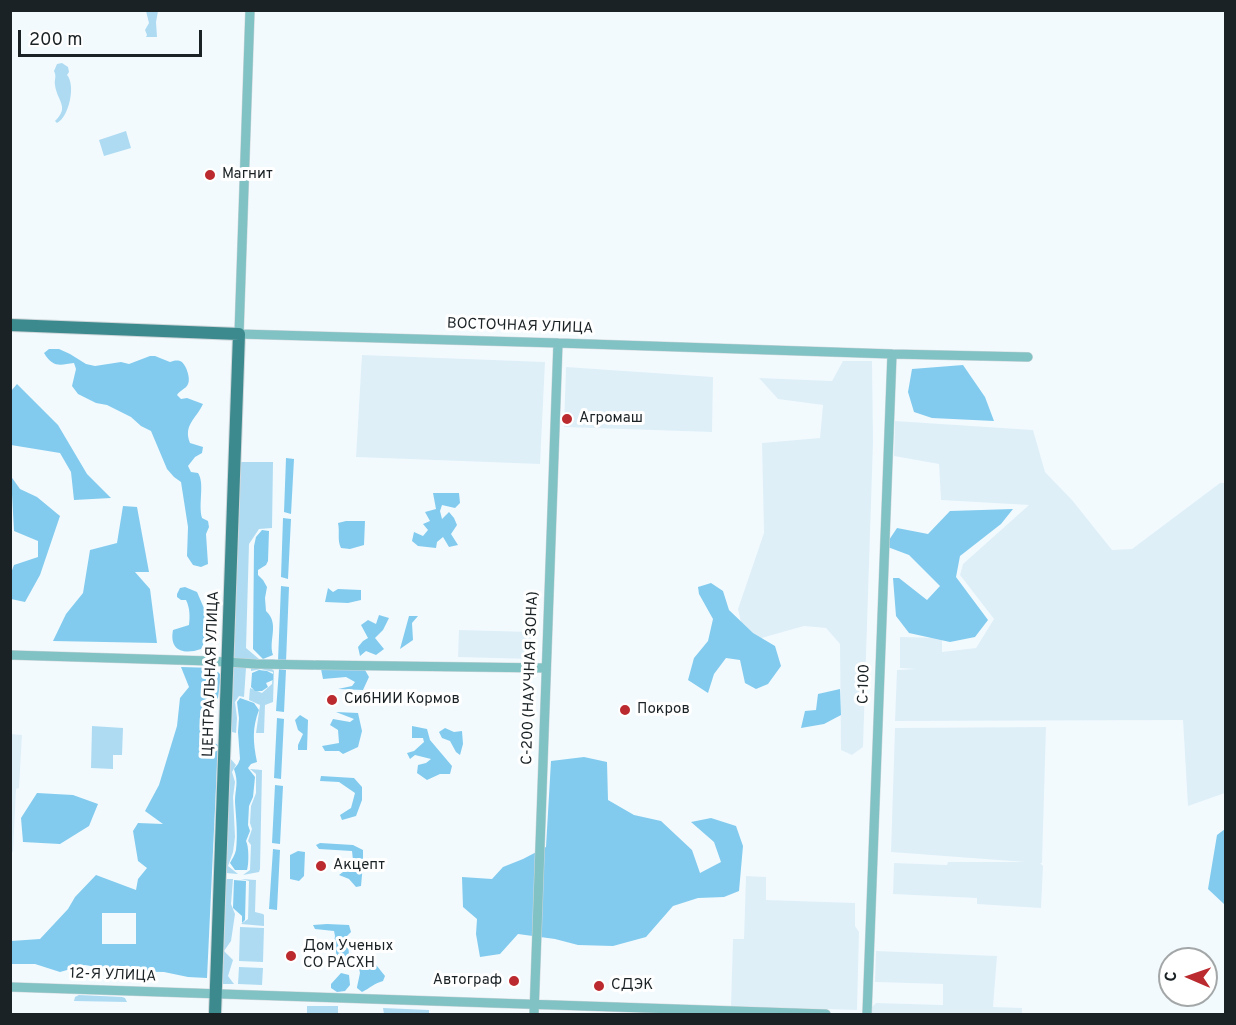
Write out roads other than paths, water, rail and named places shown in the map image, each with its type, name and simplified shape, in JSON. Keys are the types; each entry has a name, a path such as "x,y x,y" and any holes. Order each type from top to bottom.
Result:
{"main road":[{"name":"ВОСТОЧНАЯ УЛИЦА","path":"10,325 239,334"},
{"name":"ЦЕНТРАЛЬНАЯ УЛИЦА","path":"215,1014 239,334"}],"street":[{"path":"239,334 250,10"},
{"name":"ВОСТОЧНАЯ УЛИЦА","path":"239,334 1028,357"},
{"name":"С-200 (НАУЧНАЯ ЗОНА)","path":"534,1010 558,343"},
{"name":"С-100","path":"867,1014 892,354"},
{"path":"10,655 256,664 546,668"},
{"name":"12-Я УЛИЦА","path":"10,987 215,994 534,1010 826,1014"}],"place":[{"name":"Магнит","path":"210,175"},
{"name":"Агромаш","path":"567,419"},
{"name":"СибНИИ Кормов","path":"332,700"},
{"name":"Покров","path":"625,710"},
{"name":"Акцепт","path":"321,866"},
{"name":"Дом Ученых СО РАСХН","path":"291,956"},
{"name":"Автограф","path":"514,981"},
{"name":"СДЭК","path":"599,986"}]}
